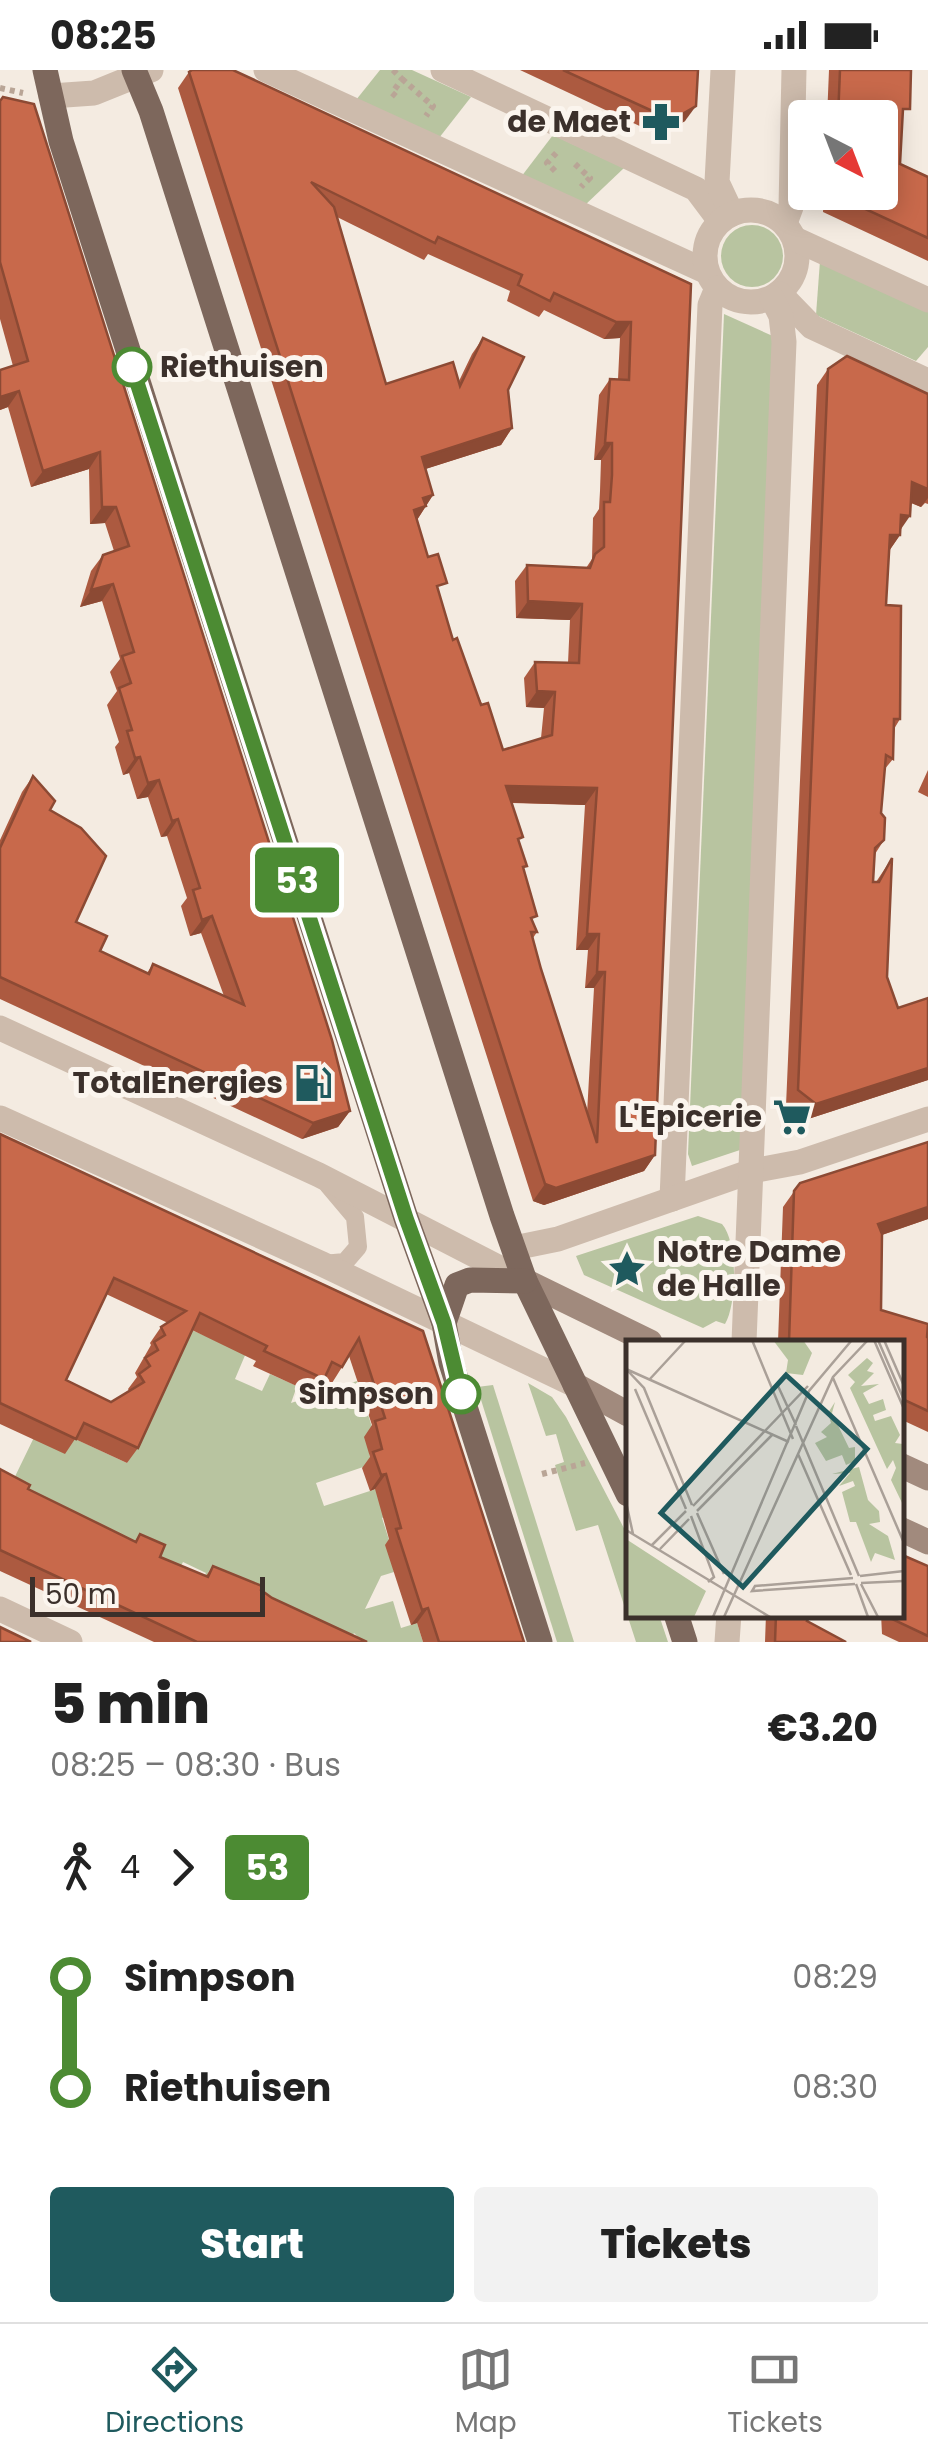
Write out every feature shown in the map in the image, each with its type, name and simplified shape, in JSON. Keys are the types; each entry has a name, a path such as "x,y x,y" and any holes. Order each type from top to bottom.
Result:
{"main road":[{"path":"45,70 61,141 406,1218 444,1323 451,1363 540,1642"},
{"path":"140,73 525,1281 626,1490"},
{"path":"444,1323 457,1284 470,1280 525,1281 646,1340"},
{"path":"574,1385 626,1413"},
{"path":"903,1466 928,1478"},
{"path":"903,1531 928,1542"},
{"path":"677,1617 684,1642"}],"street":[{"path":"266,70 575,202 712,280 733,299 752,303 776,296 792,278 798,259 790,231 794,70"},
{"path":"443,70 563,138 696,189 726,217"},
{"path":"723,70 718,182 726,217"},
{"path":"51,96 94,93 140,73"},
{"path":"672,1199 712,280 705,254 709,236 726,217 750,209 769,213 790,231 928,300"},
{"path":"776,296 812,327 928,381"},
{"path":"744,1340 784,342 776,296"},
{"path":"0,1028 319,1175 525,1281"},
{"path":"0,1118 504,1348 574,1385"},
{"path":"514,1248 558,1239 752,1171 800,1162 928,1119"},
{"path":"0,1609 70,1642"},
{"path":"727,1642 729,1617"}],"lane":[{"path":"319,1175 355,1217 358,1247 345,1262 322,1264"}],"path":[{"path":"402,78 433,106 423,119"},
{"path":"563,138 590,178 575,202 547,163 563,138"},
{"path":"542,1474 590,1462"}],"green space":[{"path":"380,70 412,70 471,97 439,138 356,100"},
{"path":"553,135 624,168 584,206 521,177"},
{"path":"752,225 774,234 783,256 774,278 752,287 730,278 721,256 730,234"},
{"path":"820,261 928,311 928,347 916,361 816,315"},
{"path":"724,314 775,337 740,1150 692,1166 688,1154"},
{"path":"698,1216 722,1224 731,1244 734,1288 725,1324 716,1321 703,1328 584,1275 576,1256"},
{"path":"189,1329 246,1353 235,1379 262,1391 270,1374 297,1386 291,1403 357,1381 374,1433 369,1454 372,1464 316,1483 324,1506 382,1487 391,1514 382,1518 394,1572 381,1576 365,1609 393,1601 401,1628 417,1623 423,1642 363,1642 354,1633 351,1639 202,1581 206,1573 183,1562 173,1582 6,1495 41,1423 127,1463"},
{"path":"528,1383 552,1397 566,1417 626,1532 626,1611 598,1525 576,1531 555,1465 564,1462 556,1434 546,1436"},
{"path":"493,1385 574,1642 557,1642 477,1387"},
{"path":"628,1617 660,1617 668,1642 636,1642"}],"building":[{"path":"233,70 691,284 655,1155 556,1188 545,1184 189,72","holes":["311,182 435,243 438,237 522,275 518,285 550,301 554,293 616,322 631,322 629,380 610,379 605,443 612,443 612,475 610,502 604,502 604,547 595,554 590,568 527,565 528,601 582,604 579,663 535,662 537,691 555,692 552,735 503,750 488,703 481,705 457,638 453,640 437,586 447,583 438,554 428,557 414,510 426,506 423,498 433,495 422,457 512,428 508,390 524,357 483,338 460,386 453,362 386,384 334,207","506,786 597,788 587,934 599,934 597,972 605,972 597,1143 531,932 537,932 531,918 537,916 518,839 523,837"]},
{"path":"563,70 698,70 696,106 672,120"},
{"path":"840,70 911,70 910,109 903,109 900,164 928,177 928,238 867,210 898,210 898,100 839,100"},
{"path":"3,97 34,104 332,1040 350,1111 313,1123 0,977 0,848 33,776 55,801 50,810 81,828 106,856 76,922 107,936 100,951 149,974 153,964 244,1005 212,916 202,920 193,890 200,888 178,819 172,821 159,780 148,783 127,731 132,730 119,688 131,683 122,656 134,652 113,584 91,590 103,555 129,546 116,507 102,507 100,452 43,471 19,391 0,397 0,370 28,361 0,262"},
{"path":"847,356 928,394 928,489 912,482 910,516 901,515 900,535 890,535 886,605 901,606 900,719 894,719 893,759 886,755 881,813 885,818 884,840 875,848 873,882 879,882 892,858 887,977 898,1008 928,998 928,1068 816,1104 798,1090 828,369"},
{"path":"0,1134 423,1331 524,1642 439,1642 428,1608 422,1610 396,1529 401,1528 386,1474 381,1475 373,1452 382,1449 375,1421 385,1418 359,1338 342,1367 332,1362 324,1379 264,1351 267,1346 200,1313 138,1448 84,1423 76,1439 0,1403","holes":["114,1278 186,1311 161,1327 165,1335 154,1342 158,1350 145,1358 150,1366 139,1374 144,1382 111,1402 66,1380"]},
{"path":"928,1142 928,1207 878,1224 882,1234 881,1310 928,1324 928,1411 903,1399 903,1340 789,1340 794,1191 800,1183"},
{"path":"0,1469 30,1485 28,1489 136,1542 140,1534 165,1545 160,1557 208,1577 213,1566 262,1586 261,1590 272,1598 367,1642 197,1642 0,1550"},
{"path":"903,1555 928,1566 928,1636 892,1619 903,1617"},
{"path":"776,1617 809,1617 807,1621 846,1642 775,1642"},
{"path":"0,1627 31,1642 0,1642"}],"bus line":[{"name":"53","path":"132,367 406,1218 444,1323 461,1394"}],"place":[{"name":"de Maet","path":"661,122"},
{"name":"Riethuisen","path":"132,367"},
{"name":"TotalEnergies","path":"313,1083"},
{"name":"L'Epicerie","path":"792,1117"},
{"name":"Notre Dame de Halle","path":"627,1269"},
{"name":"Simpson","path":"461,1394"}]}
